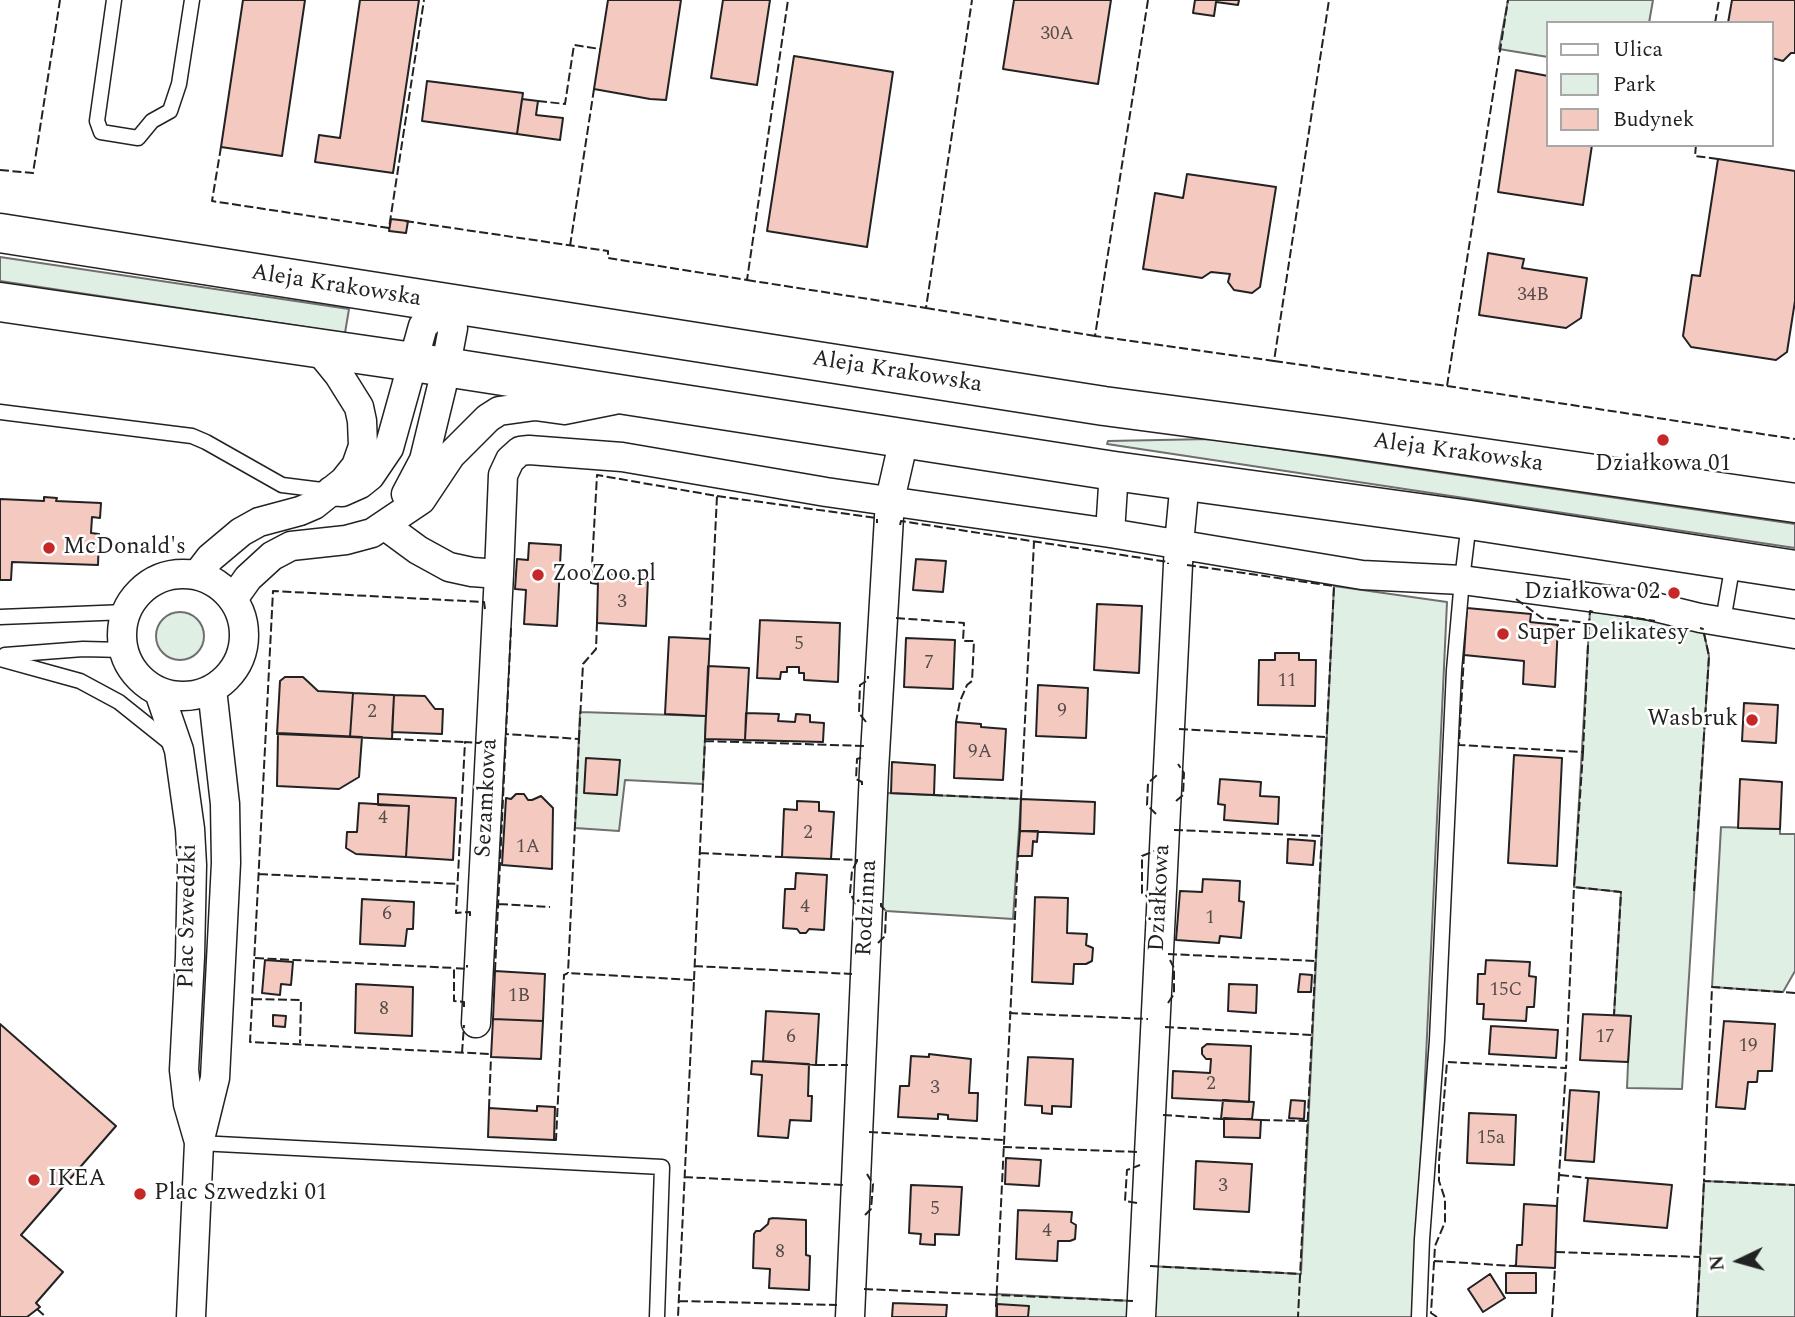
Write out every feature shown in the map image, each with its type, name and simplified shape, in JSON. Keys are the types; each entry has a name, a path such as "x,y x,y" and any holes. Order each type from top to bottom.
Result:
{"main road":[{"name":"Aleja Krakowska","path":"0,233 1104,406 1795,503"},
{"path":"0,302 634,396 1114,471 1470,520 1795,570"}],"street":[{"path":"384,525 409,490 424,460 429,365 423,326 447,304"},
{"path":"197,575 210,558 241,532 259,522 314,505 356,466 363,446 359,407 349,388 317,348"},
{"path":"331,491 342,492 370,476 388,448 429,365"},
{"path":"233,599 260,565 291,546 372,533 421,500 451,455 488,418 499,411 535,406 564,410 634,396"},
{"name":"Rodzinna","path":"850,1317 890,500 904,439"},
{"path":"384,525 418,550 449,567 499,574 503,475 510,460 520,452 529,450 622,457 826,492 1110,533 1362,575 1462,580 1647,606 1795,634"},
{"path":"1110,533 1114,471"},
{"name":"Działkowa","path":"1141,1317 1179,544 1185,480"},
{"name":"Sezamkowa","path":"476,1023 499,574"},
{"path":"170,575 197,575 211,580 233,599 242,618 244,639 240,659 229,677 212,689 186,696 159,692 143,682 131,667 123,650 122,624 133,599 156,580 170,575"},
{"name":"Plac Szwedzki","path":"191,1317 199,1143 215,1078 226,863 225,803 212,689"},
{"name":"Plac Szwedzki","path":"159,692 179,750 190,829 192,864 184,1070 188,1104 199,1143"}],"lane":[{"path":"114,0 97,121 102,132 138,138 152,121 170,111 179,84 192,0"},
{"path":"0,412 192,436 282,485 331,491"},
{"path":"1419,1317 1437,1040 1454,670 1470,520"},
{"path":"1723,621 1733,561"},
{"path":"0,617 126,612"},
{"path":"0,657 83,649 123,650"},
{"path":"0,657 80,681 119,702 179,750"},
{"path":"199,1143 662,1167 657,1317"}],"green space":[{"path":"1508,0 1653,0 1649,21 1546,21 1546,57 1499,49"},
{"path":"0,257 349,309 345,333 0,281"},
{"path":"1211,439 1795,524 1795,548 1107,444 1108,441"},
{"path":"1334,586 1447,602 1414,1317 1149,1317 1150,1266 1301,1274"},
{"path":"1590,611 1703,629 1709,656 1682,1089 1627,1088 1630,1016 1614,1015 1621,892 1574,887"},
{"path":"180,612 197,619 204,636 197,653 180,660 163,653 156,636 163,619"},
{"path":"580,712 706,716 703,784 625,780 619,831 575,828"},
{"path":"885,793 1021,799 1013,919 886,911 881,906"},
{"path":"1721,827 1780,829 1780,834 1795,834 1795,971 1783,992 1712,987"},
{"path":"1704,1181 1795,1185 1795,1317 1697,1317"},
{"path":"997,1294 1133,1301 1130,1317 996,1317"}],"building":[{"path":"243,0 305,0 282,156 221,147"},
{"path":"360,0 419,0 393,173 315,162 319,135 340,138"},
{"path":"608,0 681,0 666,100 594,89"},
{"path":"723,0 770,0 757,85 711,78"},
{"path":"1014,0 1111,0 1098,84 1003,69"},
{"path":"1195,0 1239,0 1238,5 1216,2 1214,16 1193,13"},
{"path":"1732,0 1795,0 1795,53 1791,53 1783,61 1774,59 1774,21 1728,21"},
{"path":"794,56 893,72 867,247 767,231"},
{"path":"1516,70 1546,76 1546,147 1592,147 1583,205 1498,192"},
{"path":"427,81 523,93 517,134 422,121"},
{"path":"522,99 538,101 536,115 563,118 560,140 517,134"},
{"path":"1718,159 1795,171 1795,301 1787,352 1776,360 1691,347 1683,336 1692,275 1700,276"},
{"path":"1187,174 1276,187 1260,287 1252,293 1234,290 1228,282 1230,274 1211,272 1202,278 1143,269 1155,193 1183,198"},
{"path":"391,219 408,221 406,233 389,231"},
{"path":"1488,253 1524,259 1522,268 1587,278 1581,318 1566,328 1479,315"},
{"name":"McDonald's","path":"44,497 57,498 56,501 101,503 100,518 92,517 91,533 99,534 98,565 12,562 11,580 0,580 0,499 44,501"},
{"name":"ZooZoo.pl","path":"529,543 561,545 557,626 524,624 526,590 515,589 517,559 528,560"},
{"path":"916,559 946,561 943,592 913,590"},
{"path":"605,574 648,577 646,626 597,623 598,581"},
{"path":"1097,604 1142,606 1139,673 1094,670"},
{"path":"1467,608 1531,614 1530,622 1558,625 1555,687 1523,684 1524,661 1464,655"},
{"path":"760,620 840,623 838,682 804,680 804,673 799,673 799,667 787,667 787,672 781,672 780,679 757,678"},
{"path":"669,637 710,639 706,716 665,714"},
{"path":"906,638 955,640 953,689 904,687"},
{"path":"1275,653 1299,653 1299,660 1316,660 1315,706 1258,705 1259,660 1275,660"},
{"path":"708,666 749,668 745,740 705,739"},
{"path":"285,677 303,677 318,691 353,693 350,737 277,734 280,681"},
{"path":"1038,685 1088,688 1086,738 1036,736"},
{"path":"353,693 394,695 392,739 350,737"},
{"path":"394,695 425,696 435,709 443,709 442,734 392,732"},
{"path":"1744,703 1778,705 1776,743 1742,741"},
{"path":"746,713 779,714 778,721 795,722 796,714 810,715 810,722 824,723 823,742 745,740"},
{"path":"956,722 1006,729 1003,780 954,778"},
{"path":"278,733 362,737 359,777 339,789 277,786"},
{"path":"1514,755 1562,758 1557,866 1508,863"},
{"path":"586,758 620,760 617,795 584,793"},
{"path":"892,762 935,765 934,795 891,793"},
{"path":"1220,779 1261,782 1260,796 1279,797 1278,824 1224,820 1225,805 1218,804"},
{"path":"1740,779 1782,782 1780,829 1738,828"},
{"path":"378,794 456,798 453,860 406,857 409,806 378,805"},
{"path":"516,794 524,794 528,800 541,796 553,808 552,869 502,865 506,798 511,799"},
{"path":"1021,799 1095,802 1094,834 1020,831"},
{"path":"797,801 819,802 819,811 834,812 831,859 782,857 784,809 797,810"},
{"path":"359,803 409,806 406,857 356,854 346,848 347,832 357,832"},
{"path":"1020,831 1038,831 1037,842 1033,841 1032,856 1018,856"},
{"path":"1288,839 1315,841 1313,865 1287,863"},
{"path":"796,873 827,875 824,930 809,929 806,933 800,933 797,929 783,928 785,889 795,889"},
{"path":"1203,879 1240,881 1239,901 1244,902 1241,938 1220,936 1219,943 1176,940 1180,891 1202,892"},
{"path":"1035,897 1068,898 1067,933 1087,934 1086,945 1093,948 1092,961 1074,964 1073,984 1032,982"},
{"path":"362,899 414,902 413,929 407,929 405,946 360,944"},
{"path":"265,960 293,962 291,985 281,984 280,995 262,993"},
{"path":"1486,960 1530,962 1529,976 1536,977 1534,1007 1527,1007 1526,1021 1483,1019 1484,1004 1477,1004 1478,974 1485,974"},
{"path":"495,971 545,974 543,1021 493,1019"},
{"path":"1300,974 1312,975 1311,992 1298,992"},
{"path":"356,984 413,987 412,1036 355,1033"},
{"path":"1229,984 1257,985 1256,1013 1228,1011"},
{"path":"766,1011 819,1014 816,1065 763,1061"},
{"path":"1583,1014 1631,1016 1628,1062 1580,1060"},
{"path":"273,1015 286,1016 285,1027 273,1026"},
{"path":"493,1019 543,1021 541,1059 491,1057"},
{"path":"1724,1021 1775,1024 1772,1071 1758,1071 1757,1082 1748,1082 1745,1109 1716,1107"},
{"name":"IKEA","path":"0,1024 116,1126 21,1235 63,1272 36,1303 40,1307 27,1317 0,1317"},
{"path":"1491,1026 1558,1030 1556,1058 1489,1054"},
{"path":"1207,1044 1251,1046 1249,1102 1172,1098 1173,1071 1210,1073 1211,1059 1206,1059 1202,1054 1202,1048"},
{"path":"929,1054 971,1059 969,1093 978,1093 977,1121 948,1119 948,1115 938,1114 938,1119 898,1117 900,1086 909,1086 911,1056 929,1057"},
{"path":"1028,1057 1073,1059 1071,1107 1052,1106 1052,1114 1042,1113 1042,1106 1025,1105"},
{"path":"752,1061 809,1064 808,1096 812,1096 811,1121 790,1120 788,1138 758,1136 762,1075 751,1074"},
{"path":"1570,1090 1599,1092 1594,1162 1565,1160"},
{"path":"1223,1100 1254,1102 1252,1119 1221,1119"},
{"path":"1291,1100 1305,1101 1304,1119 1289,1118"},
{"path":"537,1106 555,1107 554,1140 488,1137 489,1108 537,1111"},
{"path":"1469,1113 1516,1115 1514,1165 1467,1163"},
{"path":"1224,1118 1261,1120 1260,1138 1224,1137"},
{"path":"1006,1158 1041,1160 1039,1186 1005,1184"},
{"path":"1196,1161 1252,1164 1249,1212 1194,1209"},
{"path":"1588,1178 1672,1185 1667,1228 1584,1221"},
{"path":"911,1185 962,1187 959,1235 935,1234 935,1245 920,1244 921,1234 909,1233"},
{"path":"1524,1204 1557,1206 1555,1268 1514,1266 1517,1245 1522,1245"},
{"path":"1018,1210 1072,1212 1071,1222 1076,1225 1075,1239 1058,1241 1057,1261 1016,1259"},
{"path":"773,1218 806,1220 806,1255 810,1256 809,1290 769,1288 770,1269 753,1268 754,1234"},
{"path":"1506,1273 1536,1273 1536,1293 1506,1293"},
{"path":"1490,1274 1505,1298 1483,1312 1468,1289"},
{"path":"893,1303 947,1305 946,1317 892,1317"},
{"path":"997,1304 1029,1306 1028,1317 997,1317"}],"fence":[{"path":"0,170 33,173 60,0"},
{"path":"221,147 212,201 389,228 424,0"},
{"path":"405,221 608,251 608,258 747,280 788,0"},
{"path":"747,280 926,308 972,0"},
{"path":"1148,0 1095,336 1274,361 1329,0"},
{"path":"1274,361 1447,386 1508,0"},
{"path":"1715,21 1719,0"},
{"path":"538,101 565,104 574,45 600,49"},
{"path":"570,246 594,89"},
{"path":"1696,147 1695,156 1718,159"},
{"path":"926,308 1095,336"},
{"path":"1447,386 1795,439"},
{"path":"598,584 591,583 597,475 717,496 710,639"},
{"path":"717,496 877,518 877,523"},
{"path":"900,525 901,521 1168,564"},
{"path":"934,795 1021,799 1034,542"},
{"path":"1187,565 1334,586 1298,1317"},
{"path":"485,609 484,602 273,591 250,1042 491,1054"},
{"path":"1516,599 1542,618 1589,623 1590,611 1593,612"},
{"path":"1624,616 1655,621"},
{"path":"896,618 964,623 963,641 974,641 972,681 967,685 960,701 956,722"},
{"path":"579,739 583,664 596,649 597,623"},
{"path":"1464,655 1459,745 1583,752 1589,623"},
{"path":"511,628 506,734 579,739 568,973"},
{"path":"1694,891 1709,656 1703,629 1700,628"},
{"path":"866,722 859,713 860,685 868,680 868,676"},
{"path":"1179,729 1325,737"},
{"path":"495,971 506,734"},
{"path":"392,739 465,742"},
{"path":"694,980 705,739"},
{"path":"470,916 470,912 456,913 465,742 482,741"},
{"path":"705,741 865,746"},
{"path":"1583,752 1574,887 1621,892 1614,1015"},
{"path":"862,785 862,782 856,779 857,759 864,757"},
{"path":"1176,801 1183,795 1184,773 1178,764"},
{"path":"1156,814 1147,805 1148,783 1158,774"},
{"path":"1174,830 1322,836"},
{"path":"1153,900 1142,893 1142,856 1154,851"},
{"path":"700,853 782,857"},
{"path":"996,1307 1018,856"},
{"path":"831,859 858,860"},
{"path":"856,904 850,893 852,871 858,859"},
{"path":"259,874 458,884"},
{"path":"1437,1317 1431,1313 1435,1246 1445,1222 1445,1199 1439,1181 1439,1161 1447,1062 1566,1068 1574,887"},
{"path":"878,943 885,936 886,911 881,903"},
{"path":"499,904 550,907"},
{"path":"1168,954 1315,961"},
{"path":"255,958 454,968"},
{"path":"1168,1003 1174,994 1174,968 1170,960"},
{"path":"464,1007 464,1002 454,1001 454,968 467,969 467,965"},
{"path":"694,966 852,974"},
{"path":"554,1140 564,975 568,973 694,980 678,1317"},
{"path":"1795,993 1712,987 1704,1181 1795,1185"},
{"path":"253,999 301,1000 300,1043"},
{"path":"1009,1013 1148,1019"},
{"path":"462,1053 464,1025"},
{"path":"1165,1027 1313,1035"},
{"path":"489,1108 491,1057"},
{"path":"816,1065 848,1065"},
{"path":"1557,1206 1566,1068"},
{"path":"1163,1115 1221,1119"},
{"path":"1261,1120 1307,1121"},
{"path":"869,1132 1003,1140"},
{"path":"1003,1147 1139,1152"},
{"path":"1137,1203 1125,1201 1127,1170 1140,1165"},
{"path":"865,1215 871,1209 873,1184 867,1174"},
{"path":"1560,1175 1588,1178"},
{"path":"684,1177 843,1185"},
{"path":"1697,1317 1704,1181"},
{"path":"1556,1252 1700,1257"},
{"path":"1434,1261 1514,1266"},
{"path":"1150,1266 1301,1274"},
{"path":"1552,1317 1555,1268"},
{"path":"864,1289 1133,1301"},
{"path":"679,1301 837,1305"},
{"path":"37,1309 46,1317"}],"place":[{"name":"Działkowa 01","path":"1663,440"},
{"name":"McDonald's","path":"49,548"},
{"name":"ZooZoo.pl","path":"538,575"},
{"name":"Działkowa 02","path":"1674,593"},
{"name":"Super Delikatesy","path":"1503,634"},
{"name":"Wasbruk","path":"1752,720"},
{"name":"IKEA","path":"34,1180"},
{"name":"Plac Szwedzki 01","path":"140,1194"}]}
